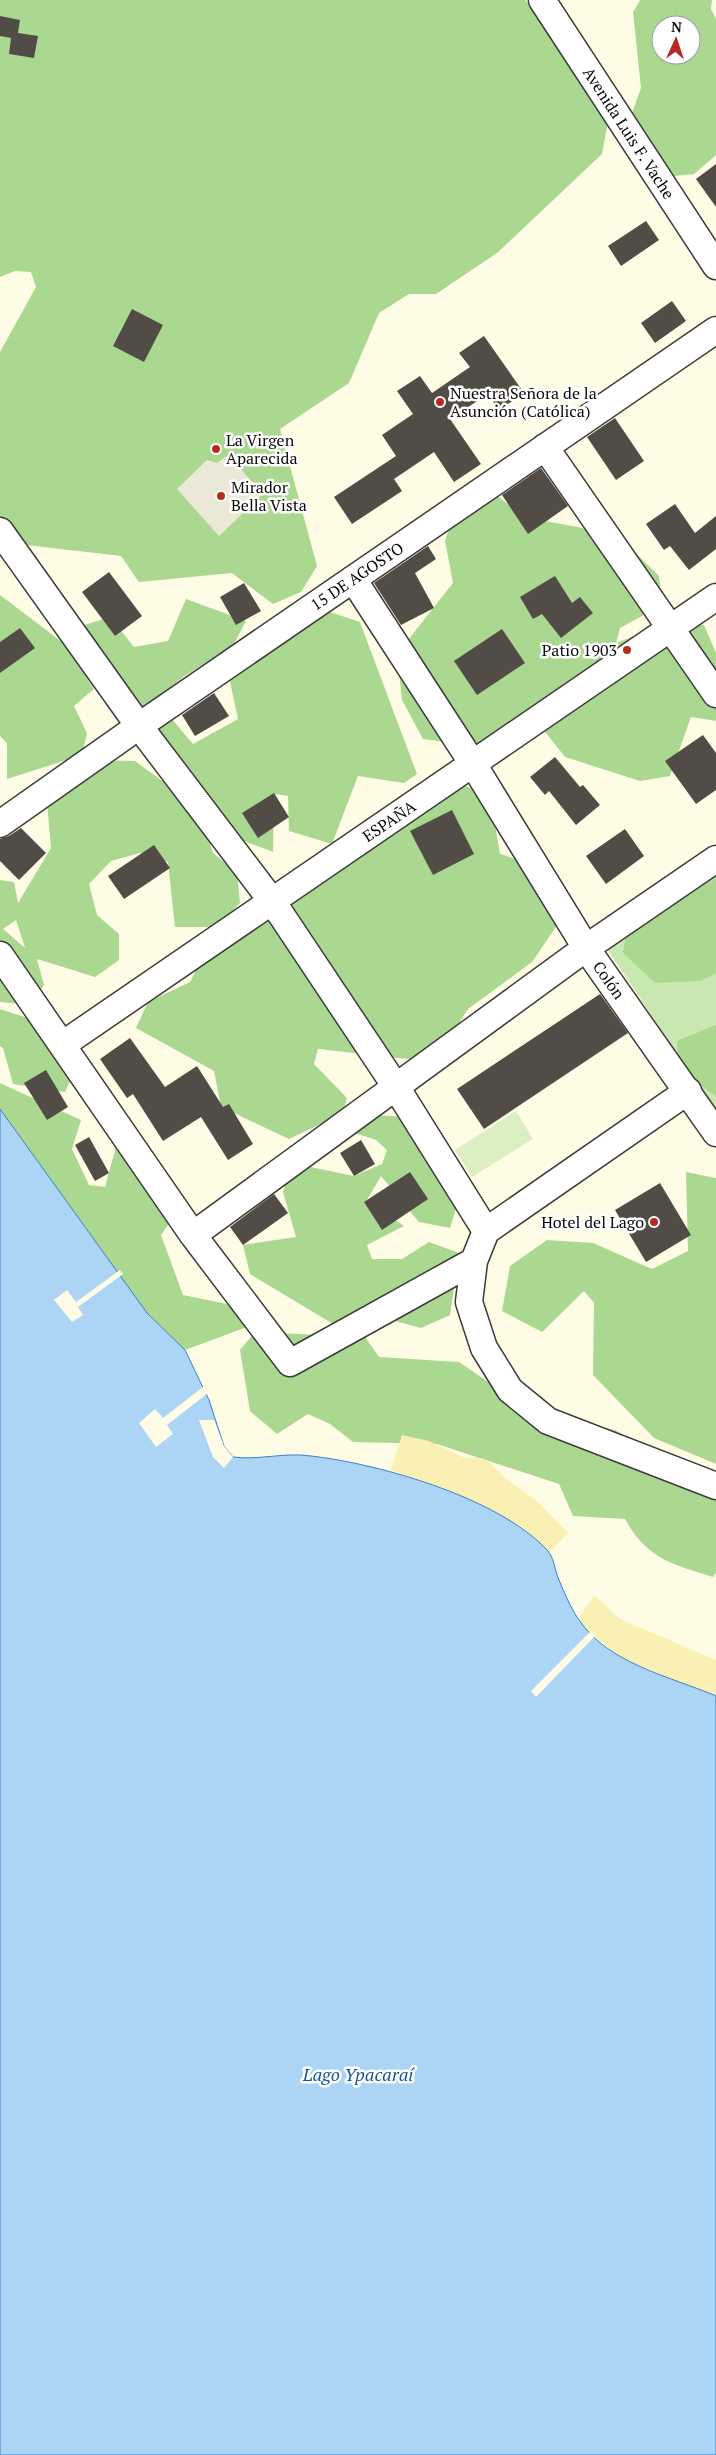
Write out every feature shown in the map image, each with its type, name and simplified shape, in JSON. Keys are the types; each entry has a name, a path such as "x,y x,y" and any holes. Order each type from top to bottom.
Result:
{"street":[{"name":"Avenida Luis F. Vache","path":"542,0 716,266"},
{"name":"15 DE AGOSTO","path":"0,824 138,726 716,330"},
{"path":"546,447 716,694"},
{"path":"0,531 138,726 272,901 396,1087 486,1231"},
{"path":"193,1235 586,948 473,764 353,579"},
{"name":"ESPAÑA","path":"62,1045 716,597"},
{"name":"Colón","path":"716,859 586,948 716,1133"},
{"path":"0,955 193,1235 290,1362 474,1261"},
{"path":"688,1091 486,1231 474,1261 469,1302 484,1348 510,1390 548,1421 716,1486"}],"green space":[{"path":"0,0 525,0 600,78 608,122 602,154 497,253 436,294 409,294 379,313 349,383 280,429 317,566 301,592 273,604 232,573 139,582 121,556 0,542 0,352 36,287 31,272 15,271 0,277"},
{"path":"640,0 712,0 711,9 716,19 716,155 694,174 665,177 625,132 641,88 633,12"},
{"path":"498,496 523,517 616,534 659,576 662,605 620,628 616,643 673,621 704,625 716,653 716,721 691,717 670,776 640,781 565,757 528,710 481,747 423,739 402,700 397,654 453,583 445,541 454,513"},
{"path":"0,595 66,645 94,689 74,706 87,733 82,755 7,779 7,743 0,736"},
{"path":"186,599 246,621 234,644 183,677 144,708 81,626 110,617 134,647 168,641"},
{"path":"315,607 360,622 417,774 404,783 358,776 332,844 289,831 288,796 274,794 273,852 236,838 153,729 171,718 193,744 238,719 229,677"},
{"path":"87,760 135,761 199,808 213,853 237,873 240,903 219,926 319,871 332,844 459,784 490,795 500,854 545,868 566,912 532,962 468,1009 434,1062 318,1049 314,1064 347,1098 343,1113 406,1117 462,1189 450,1228 419,1222 381,1176 367,1200 404,1226 367,1245 372,1259 402,1259 429,1242 459,1253 450,1315 421,1328 377,1316 338,1327 250,1274 243,1245 296,1237 283,1192 291,1163 354,1176 382,1164 387,1150 376,1140 336,1127 342,1114 289,1139 221,1107 214,1071 136,1028 148,1002 190,982 218,927 175,927 168,862 140,853 111,861 89,884 97,915 119,934 119,960 95,977 37,959 44,985 30,1005 0,1002 0,880 14,882 18,903 51,848 47,803","holes":["16,920 25,948 3,929"]},
{"path":"716,854 716,973 700,981 655,983 623,953 628,924 660,880"},
{"path":"716,863 716,1111 601,940"},
{"path":"0,1009 37,1021 74,1073 65,1092 13,1084 3,1048 0,1046"},
{"path":"716,1025 716,1096 679,1071 677,1041"},
{"path":"0,1083 81,1120 72,1149 89,1185 105,1187 117,1143 160,1162 182,1205 161,1235 183,1295 237,1306 247,1327 185,1350 147,1313 0,1109"},
{"path":"516,1111 533,1139 472,1177 455,1150"},
{"path":"686,1172 716,1178 716,1464 654,1438 593,1375 594,1303 584,1291 542,1332 502,1311 510,1266 547,1240 593,1243 652,1269 688,1251"},
{"path":"255,1332 365,1337 379,1357 459,1362 532,1412 615,1430 716,1493 716,1573 713,1577 662,1558 642,1543 625,1519 573,1516 559,1484 437,1444 353,1442 330,1424 308,1414 277,1434 250,1411 240,1350"}],"sand":[{"path":"402,1435 429,1441 465,1458 477,1457 488,1461 505,1478 536,1500 568,1533 550,1552 522,1527 434,1485 391,1470"},
{"path":"594,1595 620,1619 716,1660 716,1696 625,1660 589,1632 578,1619"}],"shaded area":[{"path":"228,455 263,494 219,536 177,489 207,460 217,463"}],"water":[{"name":"Lago Ypacaraí","path":"0,1109 147,1313 185,1350 209,1400 224,1446 233,1457 301,1455 330,1459 397,1474 467,1498 499,1514 526,1532 548,1551 553,1559 564,1592 576,1615 592,1635 606,1648 641,1667 716,1696 716,2455 0,2455"}],"pier":[{"path":"120,1270 123,1274 78,1307 83,1315 72,1322 54,1300 67,1290 76,1302"},
{"path":"204,1386 208,1393 167,1425 173,1434 156,1447 139,1423 155,1409 163,1418"},
{"path":"199,1420 214,1420 224,1446 233,1457 224,1468 213,1457"},
{"path":"591,1631 596,1635 536,1697 531,1691"}],"building":[{"path":"0,16 20,20 18,33 38,36 34,58 9,54 11,38 0,36"},
{"path":"716,164 716,207 696,179"},
{"path":"646,221 659,240 621,266 608,246"},
{"path":"672,301 686,321 655,343 641,323"},
{"path":"132,309 163,325 144,362 113,346"},
{"name":"Nuestra Señora de la Asunción (Católica)","path":"484,336 524,393 499,410 488,394 450,419 481,464 454,482 434,452 394,479 402,491 352,524 334,497 396,456 382,435 413,414 397,391 420,376 432,393 470,367 459,353"},
{"path":"615,418 644,461 616,480 587,437"},
{"path":"541,468 568,506 528,534 502,495"},
{"path":"675,504 695,533 716,516 716,549 689,570 670,546 664,550 646,524"},
{"path":"428,546 436,559 415,573 434,608 401,625 374,583"},
{"path":"109,572 142,616 115,636 82,592"},
{"path":"555,576 572,603 580,597 593,613 561,638 542,614 533,619 520,597"},
{"path":"244,583 261,611 236,625 220,597"},
{"path":"20,628 35,648 0,673 0,642"},
{"path":"502,629 525,663 477,695 454,661"},
{"path":"214,693 229,716 195,736 182,715"},
{"path":"703,735 716,753 716,790 696,804 665,761"},
{"path":"555,757 580,787 583,785 600,805 576,825 549,791 545,795 530,777"},
{"path":"274,793 289,817 258,838 242,813"},
{"path":"452,810 474,854 433,875 410,831"},
{"path":"21,828 46,853 19,880 0,861 0,839 9,836"},
{"path":"625,829 644,856 606,884 586,856"},
{"path":"154,845 170,868 124,899 108,876"},
{"path":"600,994 628,1033 484,1129 457,1089"},
{"path":"130,1038 165,1087 197,1066 223,1107 229,1104 253,1144 228,1160 201,1117 163,1141 133,1094 127,1098 100,1059"},
{"path":"46,1070 68,1107 47,1120 24,1083"},
{"path":"89,1137 109,1173 95,1181 75,1145"},
{"path":"361,1140 375,1164 354,1176 340,1153"},
{"path":"410,1172 428,1199 382,1230 364,1202"},
{"path":"660,1183 691,1235 646,1262 615,1210"},
{"path":"274,1194 288,1213 243,1245 230,1227"}],"place":[{"name":"Nuestra Señora de la Asunción (Católica)","path":"440,402"},
{"name":"La Virgen Aparecida","path":"216,449"},
{"name":"Mirador Bella Vista","path":"221,496"},
{"name":"Patio 1903","path":"627,650"},
{"name":"Hotel del Lago","path":"654,1222"}]}
